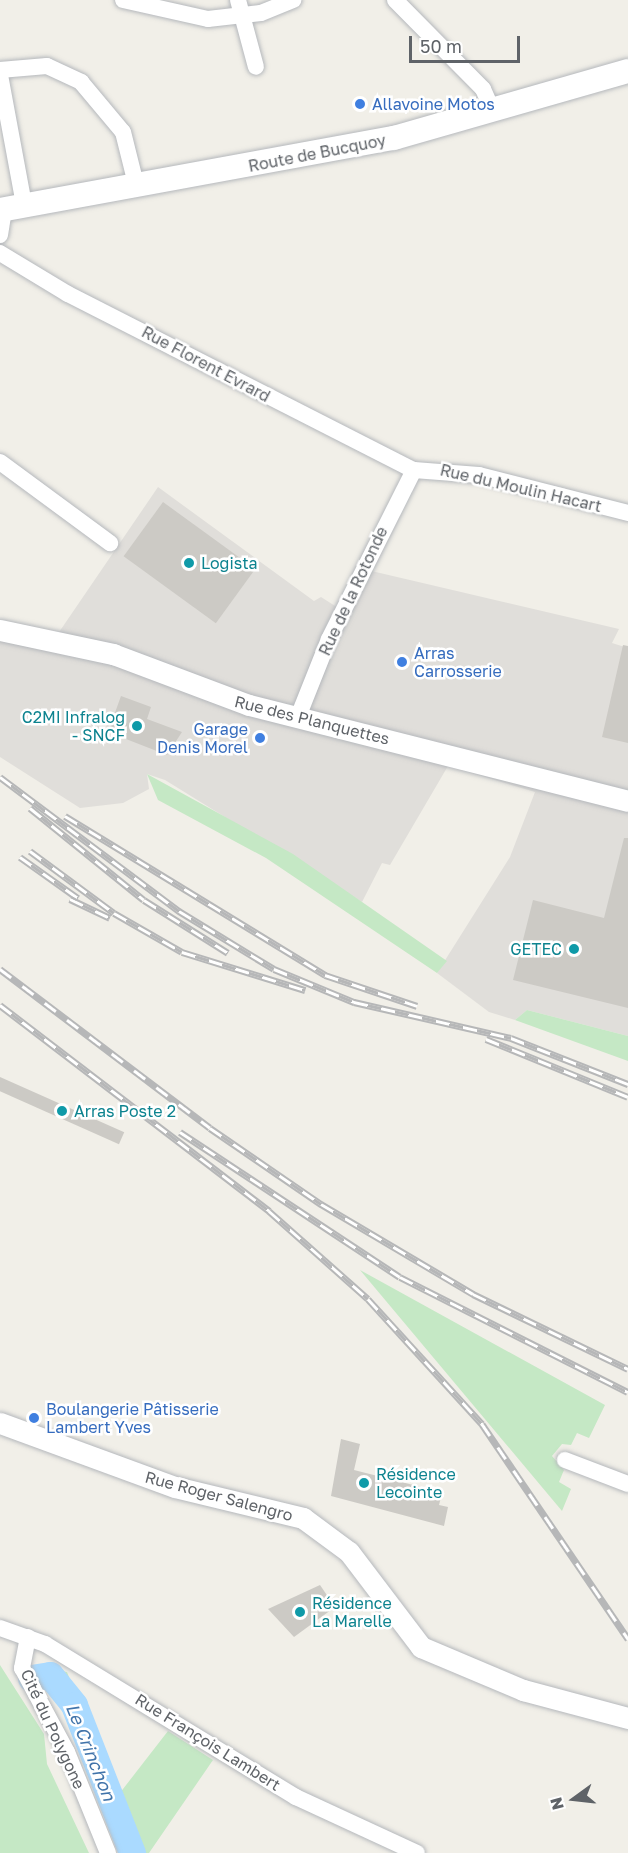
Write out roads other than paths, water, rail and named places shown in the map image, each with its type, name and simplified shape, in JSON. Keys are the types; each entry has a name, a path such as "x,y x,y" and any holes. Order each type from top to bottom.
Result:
{"main road":[{"name":"Route de Bucquoy","path":"9,208 394,138 628,71"}],"street":[{"path":"123,0 184,16 294,0"},
{"path":"395,0 483,88 493,111"},
{"path":"241,8 255,67"},
{"path":"0,70 47,66 81,82 123,132 136,184"},
{"path":"0,75 9,208 0,235"},
{"name":"Rue Florent Evrard","path":"0,253 68,294 414,470"},
{"path":"0,462 110,543"},
{"name":"Rue du Moulin Hacart","path":"414,470 479,476 628,513"},
{"name":"Rue de la Rotonde","path":"298,717 329,639 414,470"},
{"name":"Rue des Planquettes","path":"0,630 113,654 206,692 628,801"},
{"name":"Rue Roger Salengro","path":"0,1423 146,1478 303,1518 349,1552 421,1647 523,1690 628,1718"},
{"path":"565,1460 628,1484"},
{"name":"Rue François Lambert","path":"0,1628 28,1637 296,1797 417,1853"},
{"name":"Cité du Polygone","path":"28,1637 22,1668 67,1752 108,1853"}],"waterway":[{"name":"Le Crinchon","path":"31,1678 50,1675 74,1705 132,1853"}],"railway":[{"path":"0,777 179,911 274,969 354,1002 511,1038 628,1084"},
{"path":"30,808 144,900 228,953"},
{"path":"65,816 325,975 417,1006"},
{"path":"30,851 114,913 182,952 305,990"},
{"path":"20,857 78,898"},
{"path":"70,899 110,918"},
{"path":"0,969 210,1128 321,1204 473,1294 628,1369"},
{"path":"0,1005 269,1211 368,1299 482,1424 628,1639"},
{"path":"486,1039 628,1097"},
{"path":"180,1132 400,1277 628,1392"}],"place":[{"name":"Allavoine Motos","path":"360,104"},
{"name":"Logista","path":"189,563"},
{"name":"Arras Carrosserie","path":"402,662"},
{"name":"C2MI Infralog - SNCF","path":"137,726"},
{"name":"Garage Denis Morel","path":"260,738"},
{"name":"GETEC","path":"574,949"},
{"name":"Arras Poste 2","path":"62,1111"},
{"name":"Boulangerie Pâtisserie Lambert Yves","path":"34,1418"},
{"name":"Résidence Lecointe","path":"364,1483"},
{"name":"Résidence La Marelle","path":"300,1612"}]}
